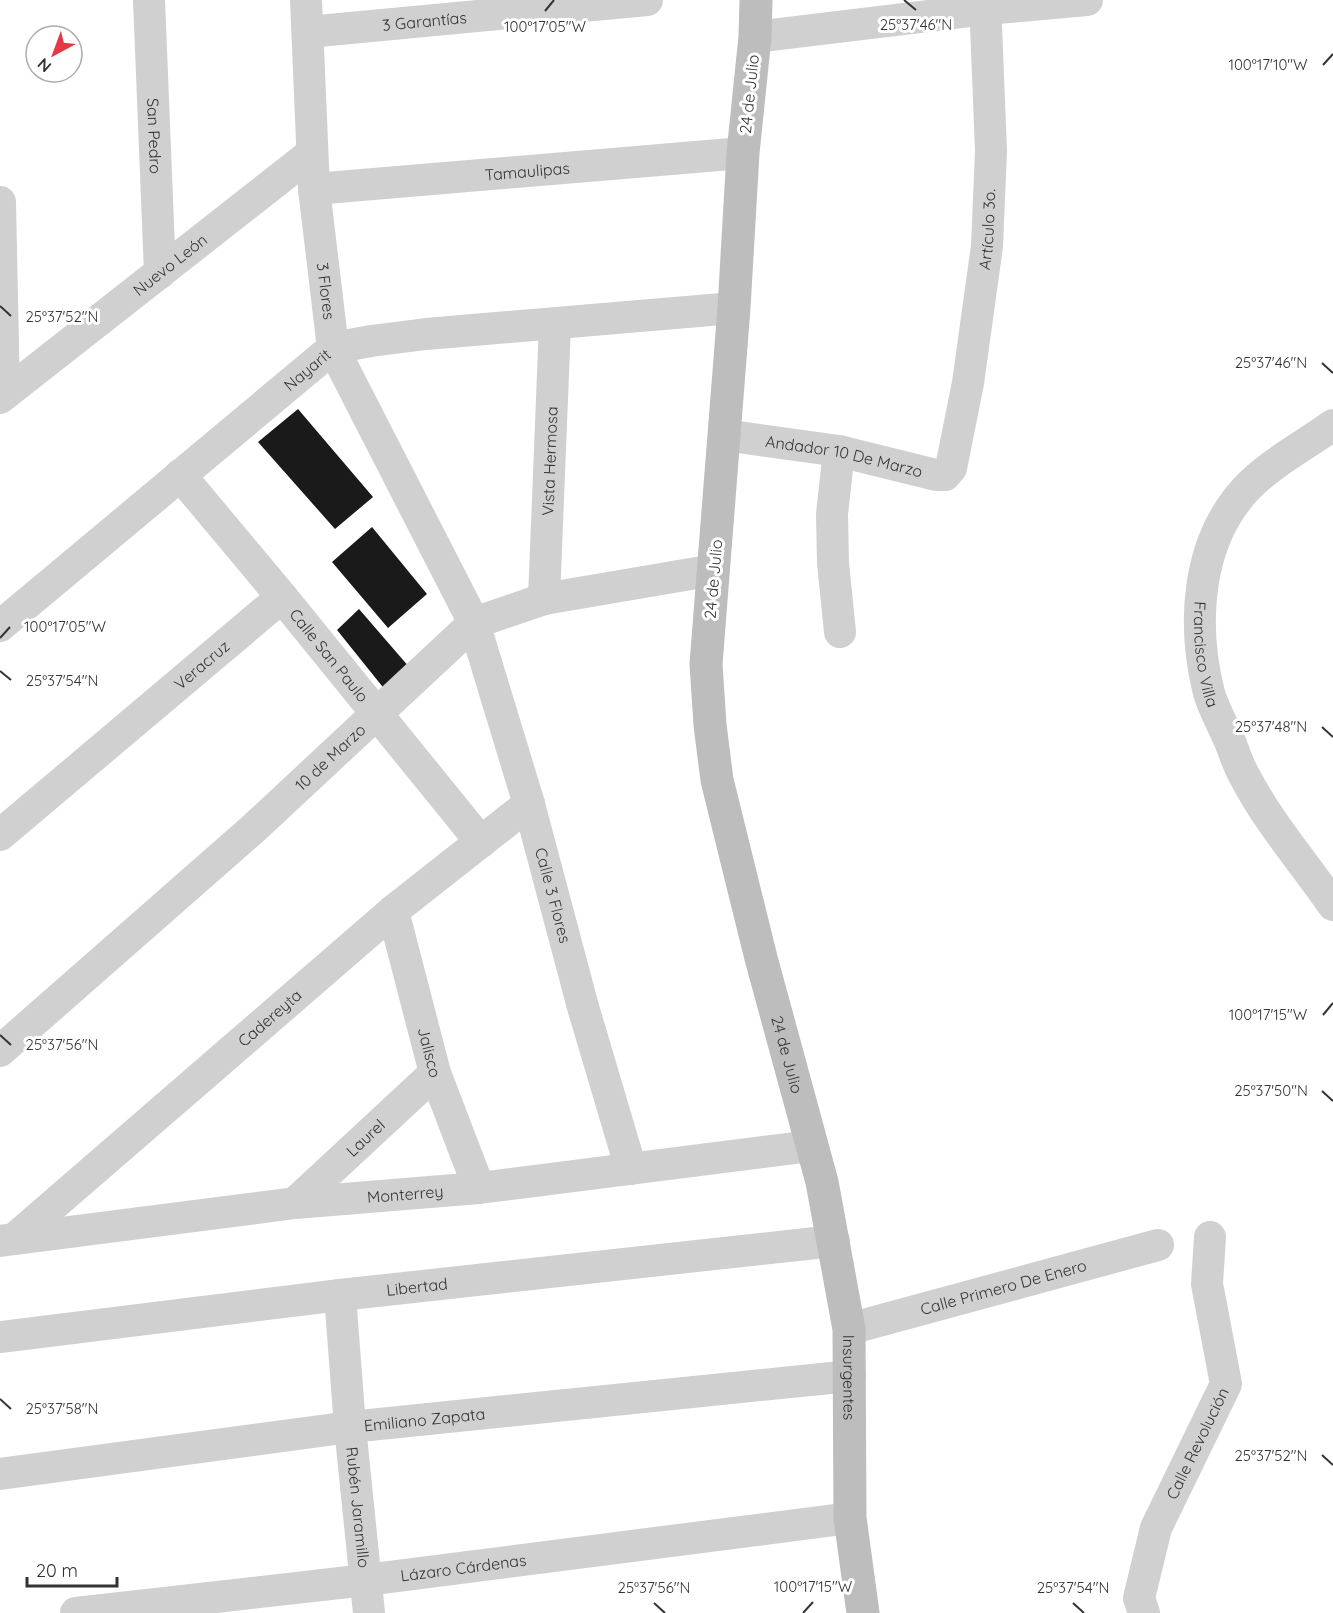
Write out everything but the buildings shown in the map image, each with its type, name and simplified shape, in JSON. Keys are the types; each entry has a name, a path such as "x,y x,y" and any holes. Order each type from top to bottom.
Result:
{"street":[{"name":"San Pedro","path":"149,0 160,273"},
{"name":"3 Flores","path":"306,0 314,189 333,348 474,623"},
{"name":"3 Garantías","path":"308,32 648,0"},
{"name":"24 de Julio","path":"756,0 706,664 717,780 760,958 811,1146"},
{"path":"755,37 986,5 1087,0"},
{"name":"Artículo 3o.","path":"954,458 968,383 987,246 991,151 986,5"},
{"name":"Nuevo León","path":"2,396 312,153"},
{"name":"Tamaulipas","path":"314,189 743,153"},
{"path":"0,202 2,396"},
{"name":"Nayarit","path":"0,626 27,606 333,348 426,334 734,308"},
{"name":"Vista Hermosa","path":"544,599 555,324"},
{"name":"Francisco Villa","path":"1333,425 1272,467 1246,489 1227,514 1211,547 1200,593 1200,646 1210,695 1245,777 1303,866 1333,905"},
{"name":"Andador 10 De Marzo","path":"724,435 839,451 936,475 945,475 954,458"},
{"path":"839,451 832,514 833,563 840,632"},
{"path":"180,475 282,597"},
{"name":"10 de Marzo","path":"0,1051 254,828 474,623 544,599 714,570"},
{"name":"Calle San Paulo","path":"282,597 481,842"},
{"name":"Veracruz","path":"0,836 282,597"},
{"name":"Calle 3 Flores","path":"474,623 529,804 583,1007 631,1169"},
{"name":"Cadereyta","path":"7,1240 393,911 529,804"},
{"name":"Jalisco","path":"393,911 435,1074 479,1188"},
{"name":"Laurel","path":"295,1203 435,1074"},
{"name":"Monterrey","path":"7,1240 295,1203 479,1188 811,1146"},
{"name":"Insurgentes","path":"811,1146 822,1182 849,1329 850,1518 862,1613"},
{"name":"Calle Revolución","path":"1144,1613 1140,1598 1156,1528 1226,1384 1207,1284 1210,1237"},
{"name":"Libertad","path":"0,1337 340,1295 834,1241"},
{"name":"Calle Primero De Enero","path":"849,1329 1158,1245"},
{"name":"Rubén Jaramillo","path":"340,1295 350,1427 369,1613"},
{"name":"Emiliano Zapata","path":"0,1474 350,1427 850,1376"},
{"name":"Lázaro Cárdenas","path":"76,1613 366,1580 850,1518"}]}
